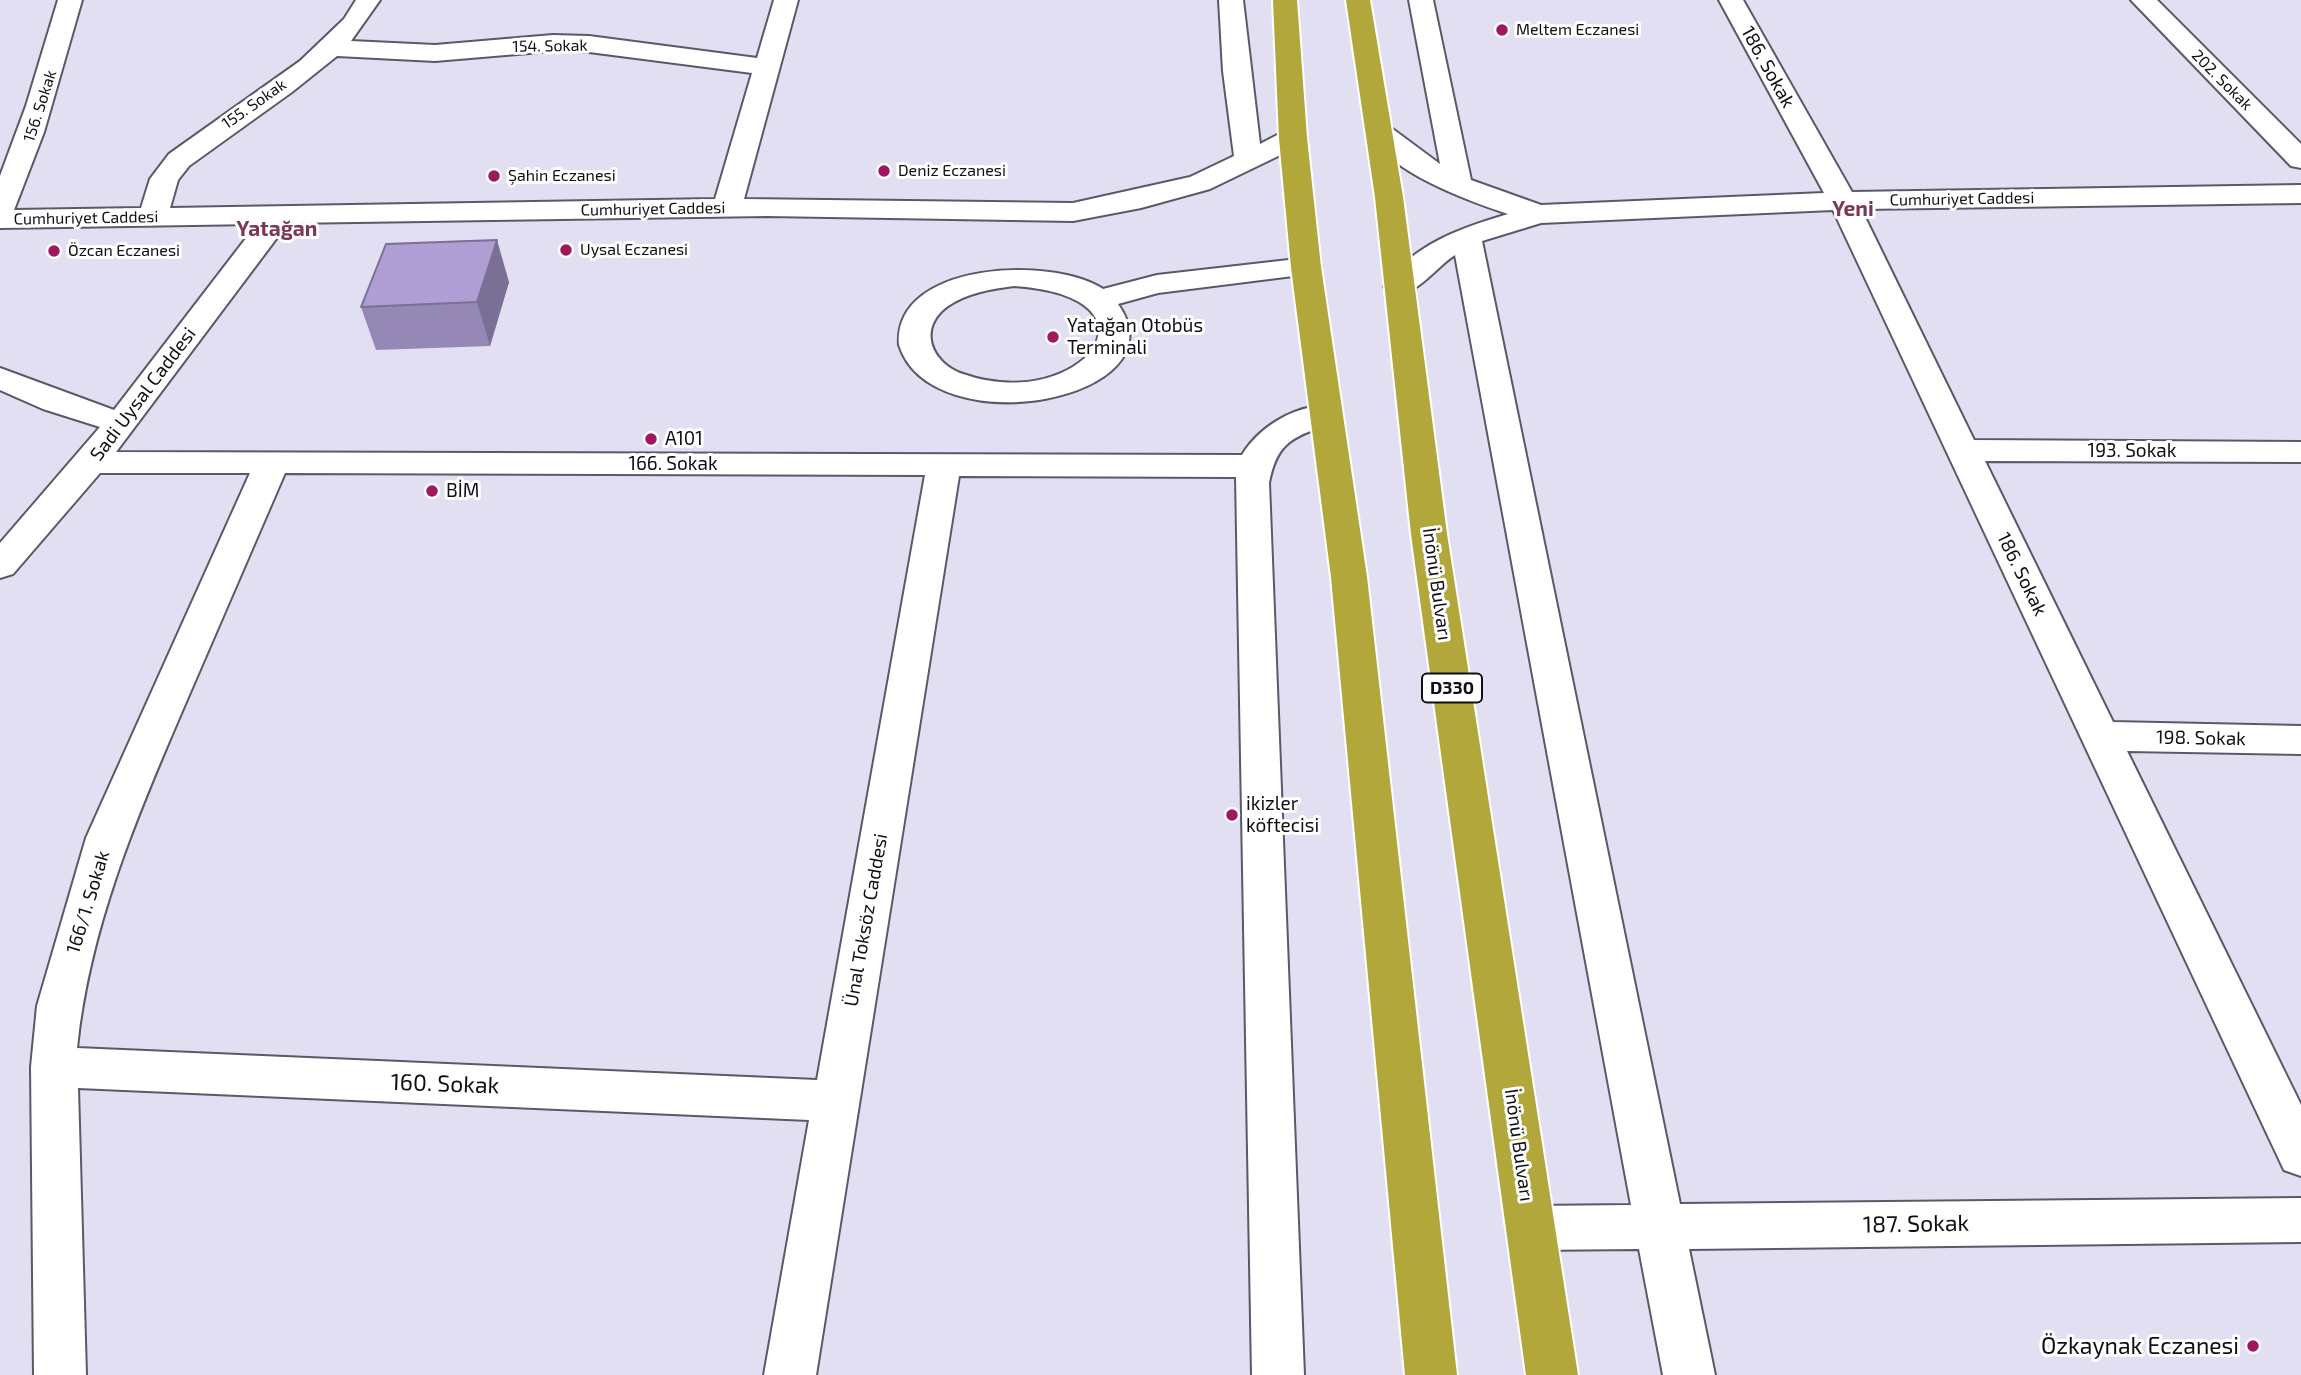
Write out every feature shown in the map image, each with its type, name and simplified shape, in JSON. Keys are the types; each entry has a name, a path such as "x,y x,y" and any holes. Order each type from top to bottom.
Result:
{"highway":[{"path":"1285,0 1293,138 1306,267 1349,577 1431,1375"},
{"name":"İnönü Bulvarı","path":"1358,0 1380,133 1429,534 1552,1375"}],"street":[{"name":"156. Sokak","path":"0,209 28,145 46,93 70,0"},
{"name":"155. Sokak","path":"153,216 164,179 179,160 333,48 361,15 368,0"},
{"path":"727,208 786,0"},
{"path":"1231,0 1236,71 1248,160"},
{"path":"1421,0 1458,186"},
{"name":"186. Sokak","path":"1731,0 1843,201 2301,1155"},
{"name":"202. Sokak","path":"2143,0 2301,160"},
{"name":"154. Sokak","path":"333,48 425,53 554,43 589,44 767,67"},
{"name":"Cumhuriyet Caddesi","path":"1380,133 1421,167 1458,186 1539,214"},
{"path":"0,137 28,145"},
{"name":"Cumhuriyet Caddesi","path":"0,219 865,206 1073,212 1141,199 1200,183 1293,138"},
{"name":"Cumhuriyet Caddesi","path":"1399,287 1428,259 1466,236 1539,214 1843,201 2301,194"},
{"name":"Sadi Uysal Caddesi","path":"0,566 91,462 279,215"},
{"path":"1466,236 1689,1375"},
{"path":"1097,300 1111,316 1116,335 1109,354 1091,371 1065,384 1033,392 999,393 966,388 940,377 922,361 914,342 917,323 931,305 953,291 982,281 1046,279 1074,287 1097,300 1157,284 1306,267"},
{"path":"0,378 55,402 121,423"},
{"path":"1278,1375 1254,466 1266,442 1277,434 1327,415"},
{"name":"193. Sokak","path":"1963,450 2301,452"},
{"name":"166. Sokak","path":"91,462 1254,466"},
{"name":"166/1. Sokak","path":"60,1375 54,1067 59,1006 107,838 272,463"},
{"name":"Ünal Toksöz Caddesi","path":"790,1375 944,464"},
{"name":"198. Sokak","path":"2100,736 2301,740"},
{"name":"160. Sokak","path":"54,1067 835,1101"},
{"name":"187. Sokak","path":"1531,1228 2301,1220"}],"building":[{"path":"497,240 477,302 361,307 386,244"}],"place":[{"name":"Meltem Eczanesi","path":"1502,30"},
{"name":"Deniz Eczanesi","path":"884,171"},
{"name":"Şahin Eczanesi","path":"494,176"},
{"name":"Uysal Eczanesi","path":"566,250"},
{"name":"Özcan Eczanesi","path":"54,251"},
{"name":"Yatağan Otobüs Terminali","path":"1053,337"},
{"name":"A101","path":"651,439"},
{"name":"BİM","path":"432,491"},
{"name":"ikizler köftecisi","path":"1232,815"},
{"name":"Özkaynak Eczanesi","path":"2253,1346"}],"district":[{"name":"Yeni","path":"1853,209"},
{"name":"Yatağan","path":"277,229"}]}
